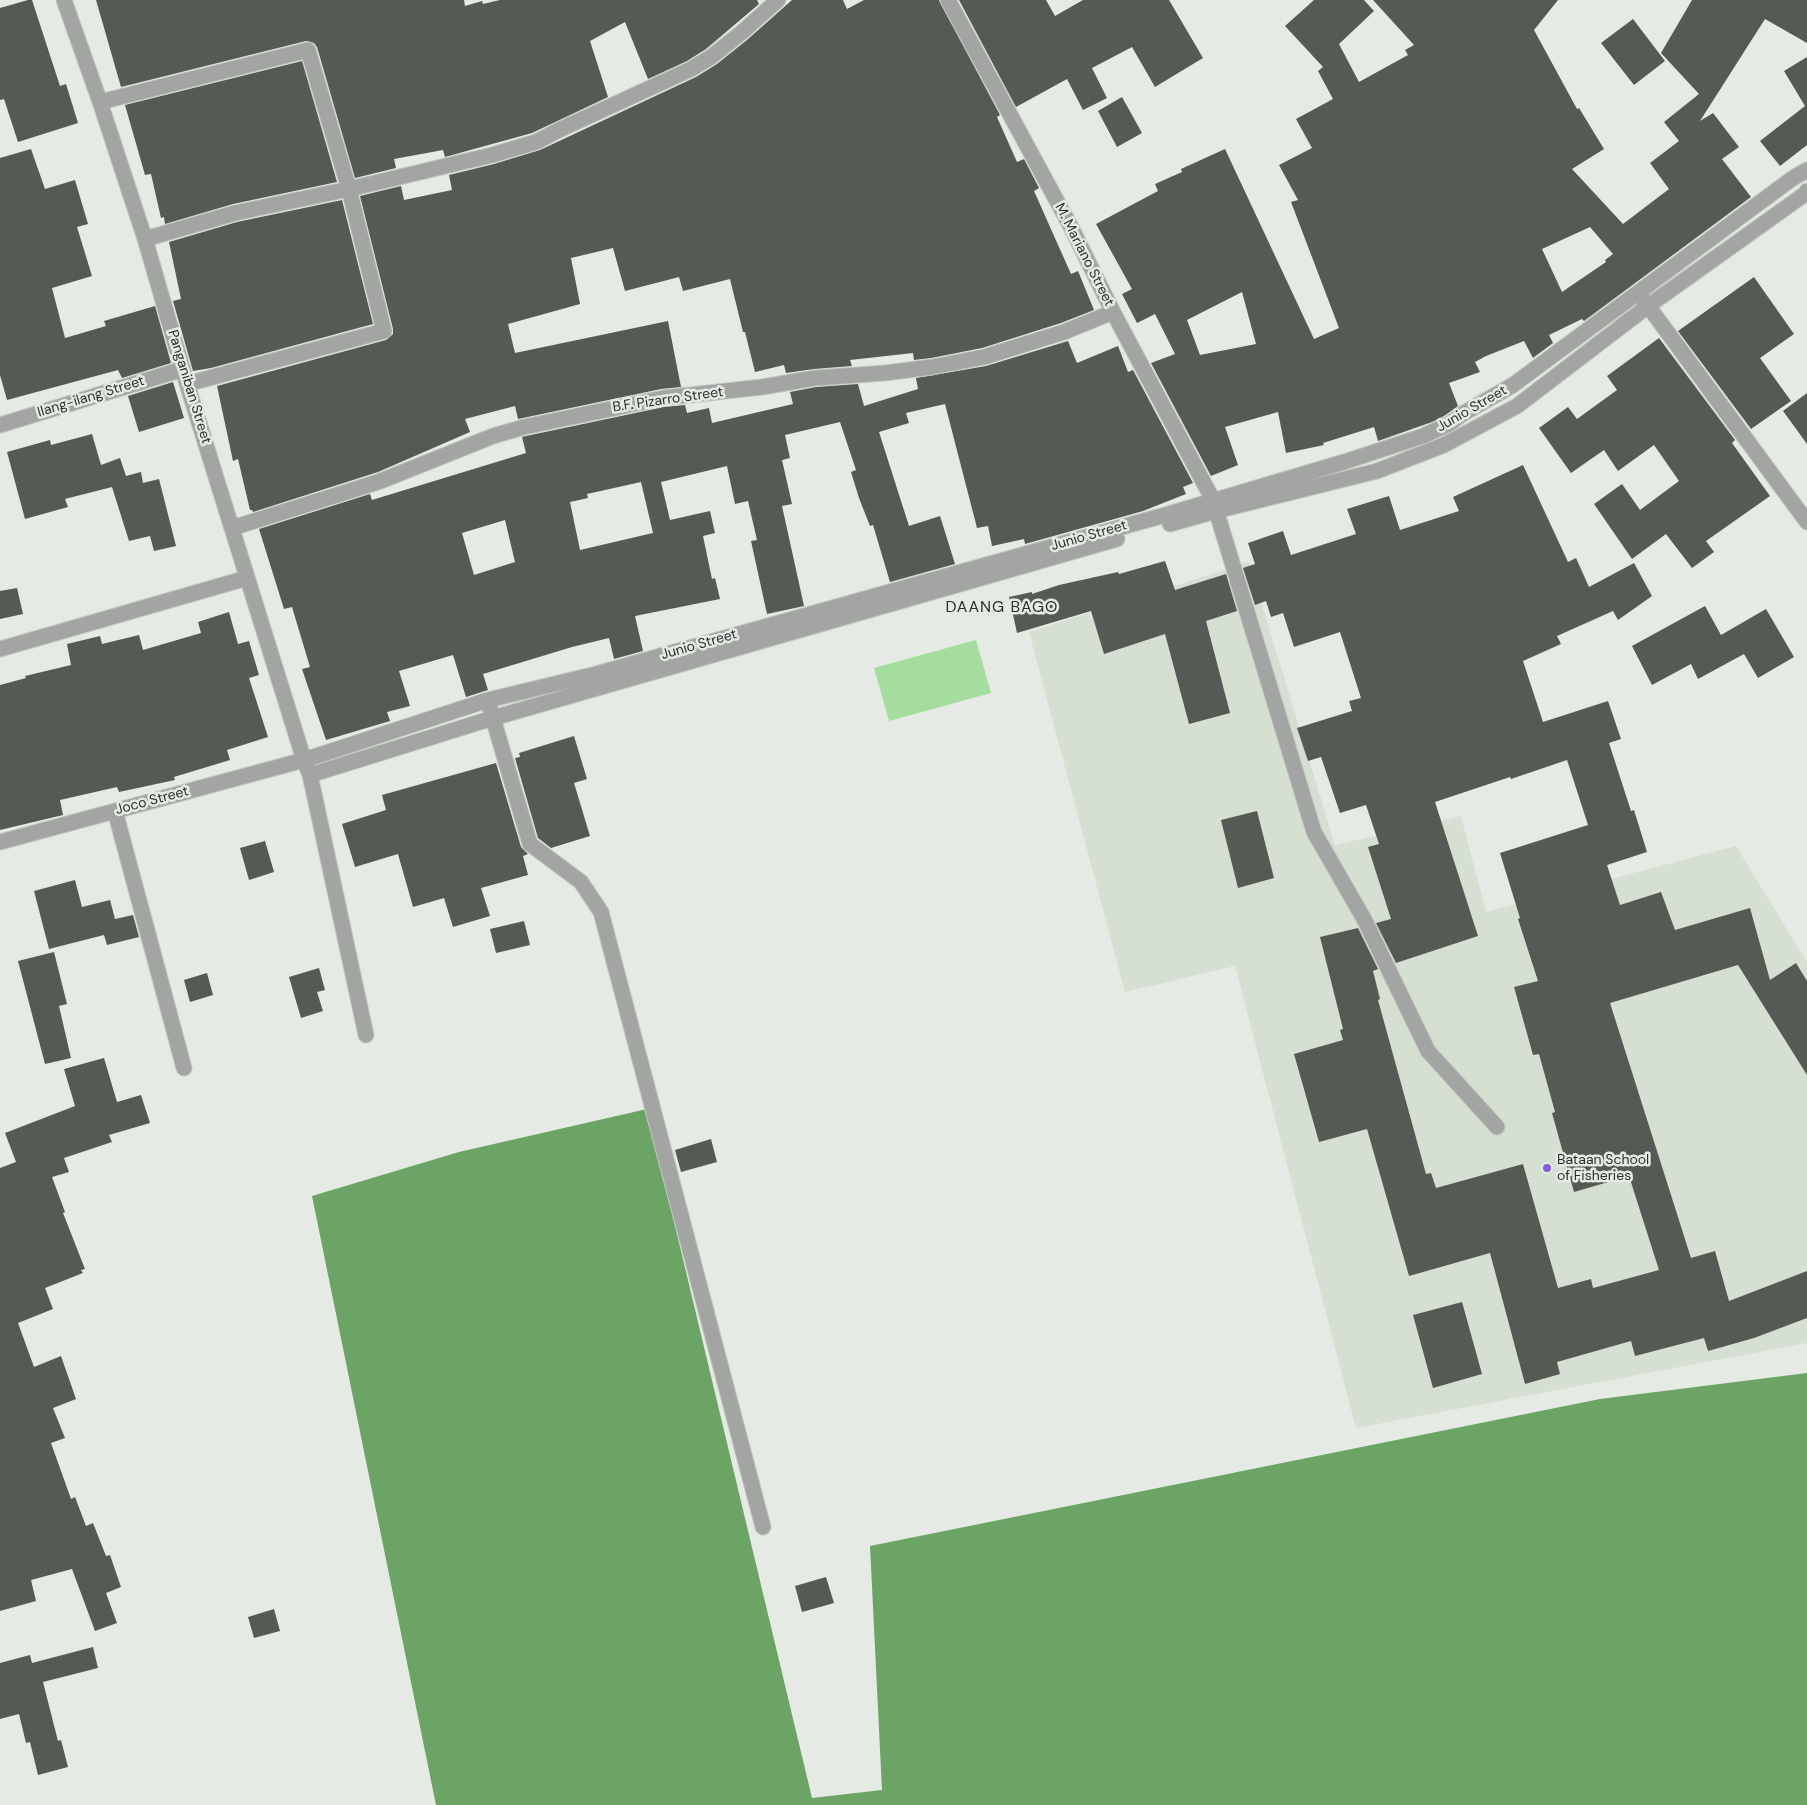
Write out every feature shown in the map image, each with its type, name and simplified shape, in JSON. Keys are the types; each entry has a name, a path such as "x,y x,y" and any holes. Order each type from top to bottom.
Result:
{"street":[{"name":"Panganiban Street","path":"64,0 145,239 187,384 310,775 366,1035"},
{"path":"145,239 235,213 349,190 492,155 536,142 691,69 726,45 778,0"},
{"name":"M. Mariano Street","path":"948,0 1071,227 1113,312 1215,505 1314,832 1364,919 1428,1051 1497,1127"},
{"path":"100,102 308,50 349,190 384,331 187,384"},
{"name":"Junio Street","path":"1643,300 1793,178 1807,170"},
{"name":"Junio Street","path":"310,775 493,718 1215,505 1423,436 1448,424 1513,385 1807,191"},
{"path":"1643,300 1807,522"},
{"name":"B.F. Pizarro Street","path":"232,528 371,484 492,436 524,426 663,398 762,387 815,378 885,373 932,367 984,357 1032,343 1113,312"},
{"name":"Ilang-ilang Street","path":"0,425 183,368"},
{"name":"Junio Street","path":"304,760 488,700 596,674 1146,520 1215,505"},
{"path":"0,649 247,578"},
{"path":"488,700 530,844 582,882 601,912 763,1527"},
{"name":"Joco Street","path":"0,842 304,760"},
{"path":"114,811 184,1068"}],"shaded area":[{"name":"Bataan School of Fisheries","path":"1249,562 1335,845 1461,816 1486,912 1736,846 1807,962 1807,1343 1356,1428 1235,966 1125,992 1029,632"},
{"path":"976,640 991,693 889,721 874,668"},
{"path":"647,1109 812,1798 882,1790 870,1546 1600,1399 1807,1373 1807,1805 436,1805 312,1196 459,1152"}],"building":[{"path":"32,0 60,86 66,84 78,123 18,142 4,99 0,100 0,8"},
{"path":"96,0 464,0 465,6 482,1 483,4 500,0 757,0 759,4 706,49 687,61 648,79 625,22 590,41 608,97 532,133 445,157 443,150 394,159 396,168 355,178 317,47 314,43 306,41 121,87"},
{"path":"792,0 843,0 847,9 864,0 939,0 1000,115 997,117 1017,162 1024,159 1039,188 1034,191 1071,274 1078,271 1094,310 1061,323 982,348 931,358 914,360 913,353 850,360 852,366 786,373 784,365 755,372 730,279 683,291 679,277 625,291 613,248 571,258 580,304 508,324 515,353 668,321 681,387 661,389 518,419 515,406 465,419 470,432 378,472 253,512 250,510 238,459 233,461 217,386 386,340 393,334 360,196 401,186 404,200 452,190 449,175 540,150 696,77 717,64 747,40"},
{"path":"959,0 1046,0 1055,16 1083,0 1169,0 1203,58 1155,87 1132,47 1092,68 1107,98 1083,110 1067,79 1016,107"},
{"path":"1314,0 1364,0 1374,11 1339,44 1359,82 1408,55 1405,50 1414,45 1373,0 1558,0 1534,30 1577,109 1579,108 1604,149 1572,169 1623,224 1669,189 1650,163 1679,141 1664,122 1699,94 1661,53 1692,0 1807,0 1807,43 1765,19 1700,121 1713,113 1739,147 1722,159 1751,197 1584,321 1582,319 1549,335 1553,343 1533,358 1524,341 1475,362 1480,372 1449,383 1458,406 1444,416 1378,441 1374,427 1323,443 1324,445 1286,453 1278,412 1225,427 1238,465 1211,476 1151,363 1175,354 1155,314 1137,323 1122,294 1132,289 1096,224 1158,191 1155,184 1182,172 1181,169 1225,149 1314,339 1339,328 1291,202 1298,200 1279,165 1312,148 1296,119 1333,99 1318,71 1323,67 1285,26","holes":["1590,227 1613,254 1605,260 1606,262 1562,292 1542,249","1242,292 1256,344 1200,355 1187,320"]},
{"path":"1633,19 1665,61 1634,85 1601,43"},
{"path":"1807,57 1807,145 1780,166 1760,141 1805,106 1784,71"},
{"path":"302,61 337,182 233,204 165,224 164,217 161,218 151,174 145,175 125,105"},
{"path":"1122,97 1142,133 1117,147 1098,111"},
{"path":"31,149 45,189 75,180 88,224 77,227 92,276 52,288 65,338 106,326 104,321 155,306 171,363 122,378 118,370 7,400 0,375 0,158"},
{"path":"342,200 373,324 211,368 193,371 173,301 181,299 169,242 237,222"},
{"path":"1754,277 1794,334 1760,358 1791,401 1751,429 1678,331"},
{"path":"1659,338 1735,440 1732,443 1770,496 1706,541 1714,552 1692,568 1666,534 1632,559 1594,504 1622,484 1640,510 1679,481 1654,445 1618,471 1604,450 1571,473 1539,428 1568,407 1577,419 1617,390 1607,376"},
{"path":"1068,341 1077,363 1118,346 1128,372 1133,370 1193,483 1183,487 1186,494 1143,511 1025,544 1024,539 992,546 988,526 977,528 945,404 906,413 909,423 879,432 909,526 940,516 955,564 890,582 873,525 870,526 859,498 851,472 856,470 840,422 785,435 790,458 782,460 792,504 782,506 804,606 767,614 751,541 757,540 748,501 735,504 727,466 661,482 670,520 710,511 715,533 703,536 712,579 715,578 720,599 635,616 643,651 614,659 609,638 572,647 483,674 488,690 466,697 453,655 399,671 410,706 387,712 390,721 326,740 302,669 310,667 292,607 284,609 259,529 370,494 372,500 526,453 522,437 526,436 664,407 685,405 687,413 709,408 712,423 793,404 790,392 816,387 858,384 864,406 918,389 916,378 986,366","holes":["641,482 653,533 580,550 570,502 588,498 587,494","505,520 515,562 474,575 462,533"]},
{"path":"173,382 184,418 139,432 128,396"},
{"path":"1807,393 1807,444 1783,411"},
{"path":"92,434 101,465 120,458 126,476 141,472 143,483 159,479 176,546 154,551 150,536 129,541 112,487 65,499 68,507 25,519 7,452 50,440 51,445"},
{"path":"1523,465 1568,562 1576,558 1589,587 1634,563 1652,596 1618,620 1613,611 1557,636 1561,644 1523,661 1543,722 1608,701 1621,739 1609,743 1631,811 1634,810 1647,852 1607,865 1620,905 1661,892 1675,930 1750,908 1770,980 1796,963 1807,981 1807,1075 1738,965 1610,1003 1691,1258 1715,1251 1729,1301 1807,1271 1807,1318 1754,1338 1708,1351 1704,1338 1635,1356 1631,1341 1557,1362 1560,1374 1525,1384 1490,1253 1409,1276 1367,1129 1319,1142 1294,1054 1343,1040 1340,1030 1343,1029 1320,937 1358,928 1378,969 1373,971 1380,999 1378,1000 1426,1174 1431,1173 1436,1188 1523,1164 1558,1288 1591,1279 1593,1288 1659,1270 1629,1176 1574,1192 1552,1113 1555,1112 1539,1054 1533,1055 1514,987 1538,981 1518,919 1520,918 1500,853 1588,825 1567,760 1435,802 1478,936 1396,963 1376,923 1391,919 1368,847 1379,844 1366,805 1340,813 1321,757 1308,761 1297,728 1352,711 1349,701 1361,698 1340,632 1294,647 1283,613 1271,617 1266,601 1255,605 1243,568 1255,564 1248,543 1283,531 1291,555 1356,534 1347,509 1389,496 1400,530 1459,511 1453,497"},
{"path":"1165,561 1175,590 1226,574 1237,611 1206,621 1230,713 1189,724 1165,634 1104,654 1091,611 1017,633 1009,597 1032,592 1032,594 1059,585 1118,572 1119,574"},
{"path":"17,588 23,614 0,619 0,591"},
{"path":"1705,606 1721,635 1766,609 1794,657 1758,678 1744,654 1698,679 1691,664 1652,685 1632,646"},
{"path":"229,612 238,644 249,641 259,675 249,678 268,737 227,750 230,760 174,777 175,780 119,792 117,787 60,800 63,815 0,830 0,685 26,678 25,676 71,665 67,644 100,636 102,644 139,635 143,650 201,633 198,622"},
{"path":"574,736 587,779 574,783 590,836 551,848 538,838 515,758 520,757 519,753"},
{"path":"496,763 521,847 528,854 523,856 528,875 481,888 490,916 453,927 444,898 413,907 398,854 355,867 342,824 386,810 382,795"},
{"path":"1257,811 1274,878 1238,888 1221,820"},
{"path":"265,841 274,872 249,880 240,848"},
{"path":"75,880 82,907 110,900 115,919 133,915 139,937 107,945 104,935 49,949 34,891"},
{"path":"524,921 530,945 496,953 490,929"},
{"path":"54,952 67,1004 59,1006 71,1058 45,1064 18,961"},
{"path":"319,968 325,990 317,992 323,1011 301,1018 289,977"},
{"path":"207,973 213,995 190,1002 184,980"},
{"path":"104,1058 117,1102 141,1095 150,1123 109,1135 112,1142 64,1158 69,1172 52,1177 65,1212 63,1213 85,1269 81,1270 83,1273 45,1288 53,1309 18,1323 34,1367 61,1356 76,1399 53,1408 65,1438 51,1443 71,1499 75,1497 86,1526 93,1523 106,1556 110,1555 121,1587 106,1593 117,1623 95,1631 72,1569 31,1580 36,1601 0,1611 0,1168 16,1162 5,1133 75,1106 64,1069"},
{"path":"711,1139 717,1162 681,1172 675,1150"},
{"path":"1462,1302 1482,1374 1433,1388 1413,1315"},
{"path":"826,1577 834,1603 802,1612 795,1586"},
{"path":"274,1609 280,1631 254,1638 248,1617"},
{"path":"93,1647 98,1668 43,1682 58,1741 61,1740 68,1767 38,1775 30,1742 26,1743 19,1714 0,1719 0,1663 30,1655 32,1663"}],"place":[{"name":"Bataan School of Fisheries","path":"1547,1168"}],"district":[{"name":"DAANG BAGO","path":"1002,608"}]}
